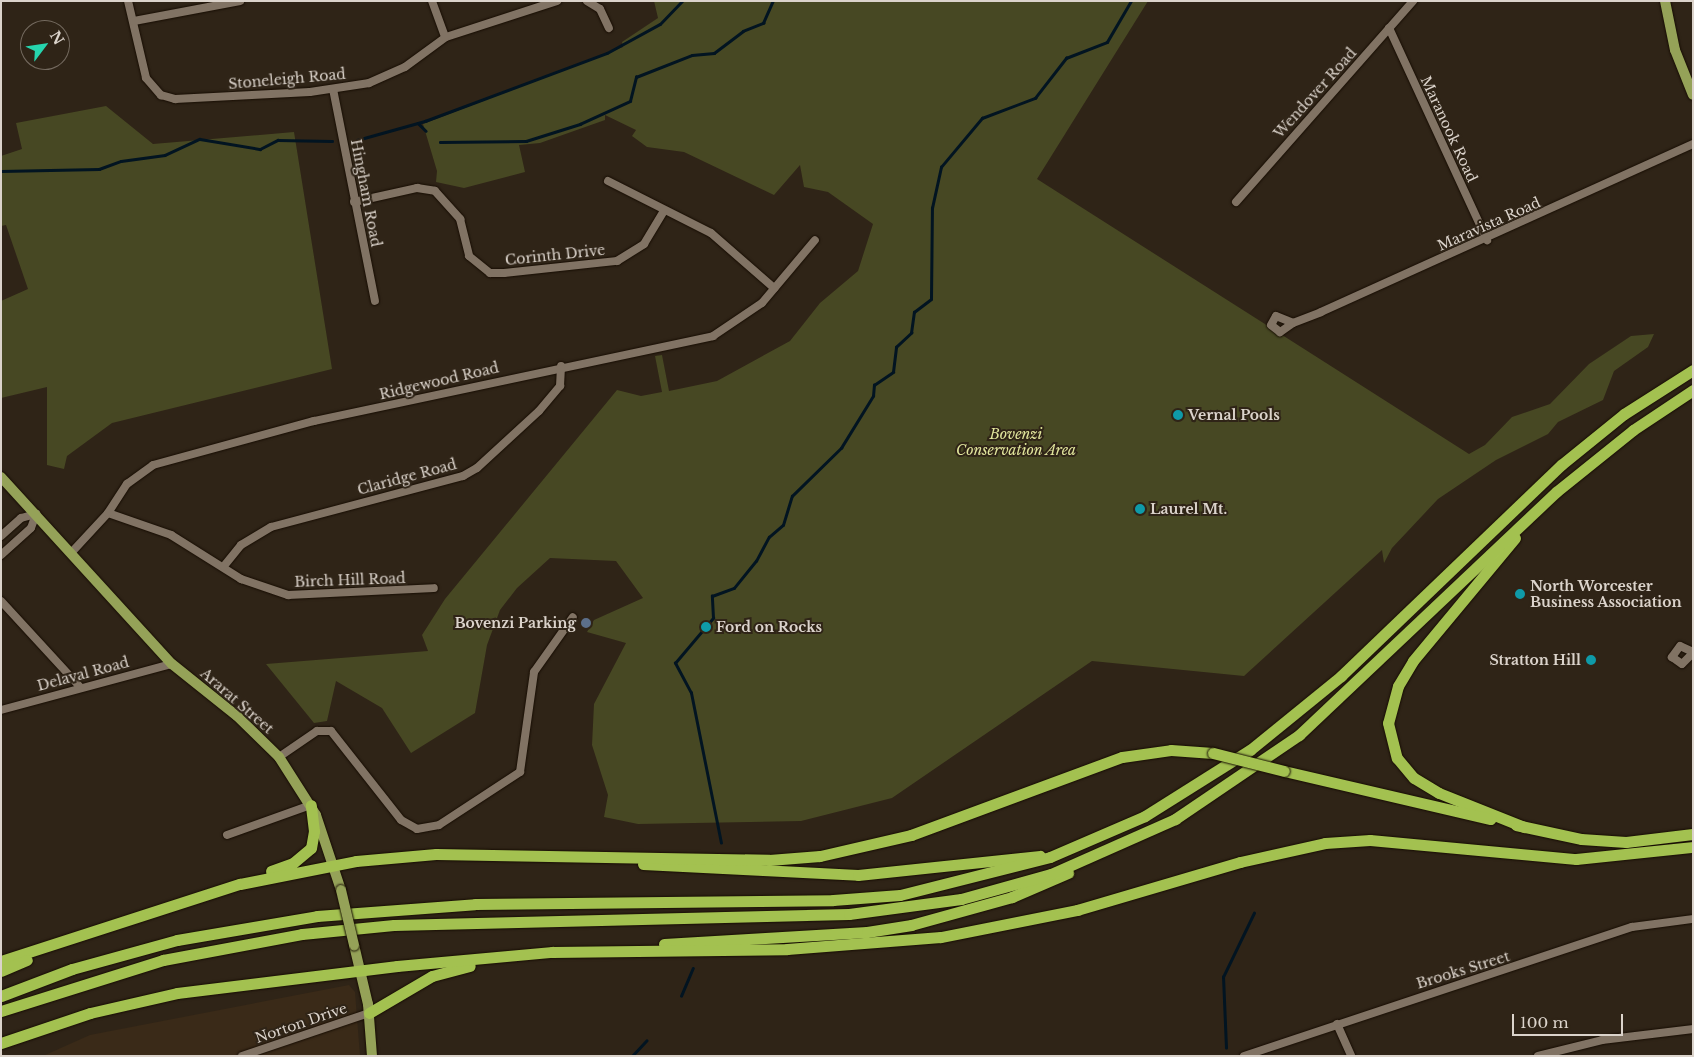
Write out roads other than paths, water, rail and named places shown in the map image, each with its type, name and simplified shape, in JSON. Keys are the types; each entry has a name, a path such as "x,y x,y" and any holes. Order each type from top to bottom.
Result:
{"highway":[{"path":"1,996 78,967 168,942 317,916 475,904 843,900 936,887 1050,857 1144,816 1250,750 1340,676 1561,465 1624,414 1693,370"},
{"path":"643,949 685,939 820,936 911,925 1053,883 1089,860 1211,798 1299,735 1530,516 1633,430 1693,390"},
{"path":"1524,827 1439,793 1414,778 1397,758 1388,723 1398,686 1413,661 1530,516"},
{"path":"1,962 144,912 234,886 336,866 422,854 769,860 853,851 911,835 1122,757 1171,750 1213,753 1581,839 1626,842 1693,834"},
{"path":"234,886 293,863 311,848 314,831 311,805"},
{"path":"4,1042 82,1016 177,993 511,955 643,949 787,949 940,937 1077,910 1240,862 1325,843 1370,840 1576,859 1693,847"},
{"path":"602,858 858,875 922,872 1016,856 1050,857"},
{"path":"1,1011 170,958 302,934 403,925 849,914 961,898 1089,860"},
{"path":"1,971 144,912"},
{"path":"369,1013 448,970 511,955"}],"main road":[{"path":"1665,1 1674,50 1693,95"},
{"name":"Ararat Street","path":"1,477 172,664 237,716 279,757 311,805 336,866 369,1013 372,1056"}],"street":[{"name":"Stoneleigh Road","path":"128,1 146,78 168,98 333,89 388,76 445,37 557,1"},
{"path":"134,21 240,1"},
{"path":"432,1 445,37"},
{"path":"588,1 600,10 609,28"},
{"name":"Wendover Road","path":"1236,202 1413,1"},
{"name":"Maranook Road","path":"1389,28 1487,240"},
{"name":"Hingham Road","path":"333,89 375,301"},
{"name":"Maravista Road","path":"1293,323 1487,240 1693,144"},
{"path":"608,181 664,211 711,233 774,288"},
{"name":"Corinth Drive","path":"354,202 417,188 435,191 460,219 469,256 490,273 617,261 644,244 664,211"},
{"name":"Ridgewood Road","path":"71,553 108,513 127,484 169,459 561,366 713,336 750,314 815,240"},
{"name":"Claridge Road","path":"224,566 241,545 271,527 463,476 478,468 516,436 560,386 561,366"},
{"name":"Birch Hill Road","path":"108,513 171,534 256,586 288,595 434,588"},
{"path":"1,536 21,518 36,514"},
{"path":"1,555 31,528 36,514"},
{"path":"1,601 80,687"},
{"path":"279,757 317,731 331,731 401,820 417,828 439,824 520,772 532,677 573,617"},
{"name":"Delaval Road","path":"1,710 80,687 172,664"},
{"path":"228,836 311,805"},
{"name":"Brooks Street","path":"1244,1056 1632,928 1693,919"},
{"name":"Norton Drive","path":"242,1056 369,1013"},
{"path":"1337,1024 1351,1056"},
{"path":"1538,1056 1602,1040 1693,1029"}],"waterway":[{"path":"357,140 425,121 607,53 660,24 682,1"},
{"path":"440,142 526,141 580,124 630,101 636,77 692,55 714,53 743,31 763,23 773,1"},
{"path":"721,843 691,693 675,663 713,618 712,596 734,588 756,561 769,537 783,525 792,496 841,448 873,396 874,385 893,372 896,347 911,333 914,312 931,299 932,208 941,167 982,118 1035,98 1066,58 1107,42 1131,1"},
{"path":"418,123 426,131"},
{"path":"1,171 99,169 121,161 165,155 200,139 260,149 278,140 332,141"},
{"path":"1226,1048 1223,977 1254,913"},
{"path":"681,996 693,968"},
{"path":"632,1056 646,1041"}],"place":[{"name":"Vernal Pools","path":"1178,415"},
{"name":"Laurel Mt.","path":"1140,509"},
{"name":"North Worcester Business Association","path":"1520,594"},
{"name":"Bovenzi Parking","path":"586,623"},
{"name":"Ford on Rocks","path":"706,627"},
{"name":"Stratton Hill","path":"1591,660"}],"park label":[{"name":"Bovenzi Conservation Area","path":"1016,442"}]}
